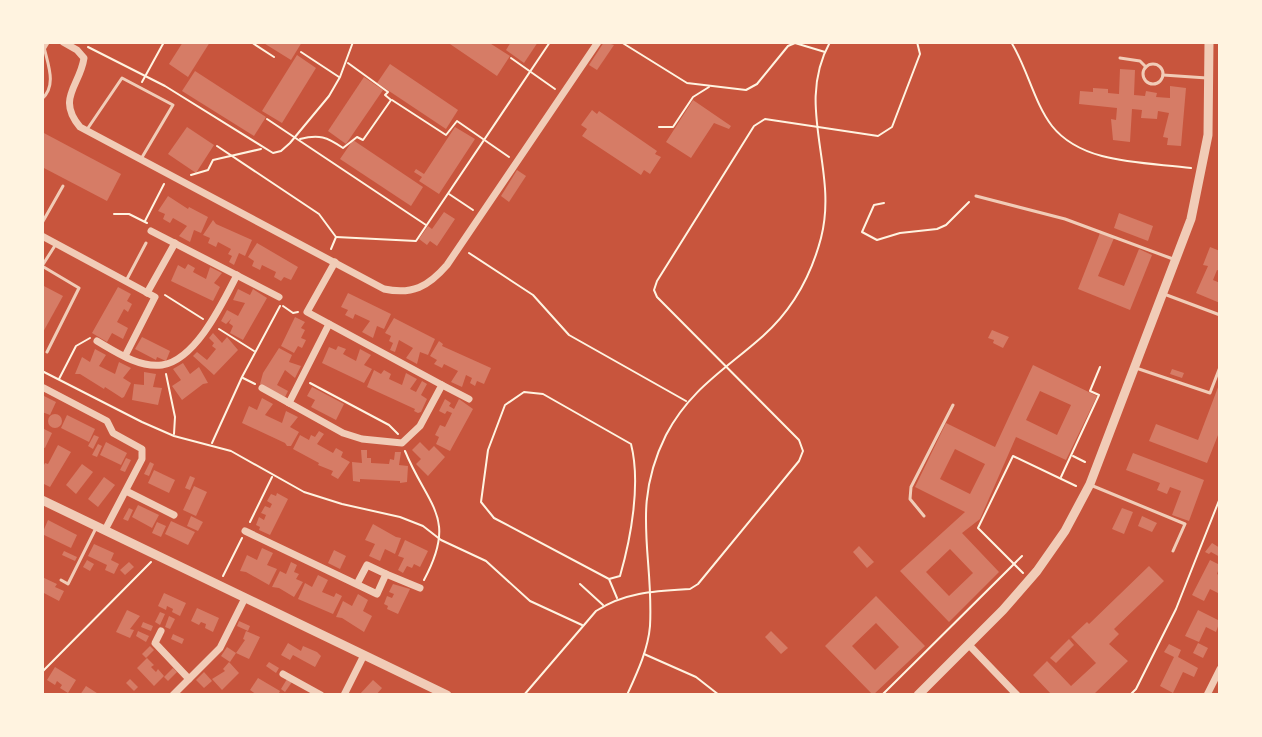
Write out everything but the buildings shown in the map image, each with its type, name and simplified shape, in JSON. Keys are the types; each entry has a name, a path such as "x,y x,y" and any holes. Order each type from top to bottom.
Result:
{"street":[{"path":"63,42 84,58 72,87 69,104 75,121 86,131 384,289 411,291 434,280 459,247 598,42"},
{"path":"918,695 1029,579 1065,531 1088,488 1191,219 1208,135 1209,42"},
{"path":"151,231 281,301"},
{"path":"42,236 155,297 125,356"},
{"path":"147,293 175,243"},
{"path":"331,260 307,312 469,399"},
{"path":"97,341 139,362 164,365 189,349 211,324 237,275"},
{"path":"289,403 329,324"},
{"path":"262,388 355,437 402,443 420,426 442,385"},
{"path":"44,388 107,421 113,433 142,449 142,459 126,491 101,528"},
{"path":"126,491 174,515"},
{"path":"42,500 447,695"},
{"path":"245,531 377,594 386,574"},
{"path":"357,584 367,565 420,588"},
{"path":"173,695 220,648 245,598"},
{"path":"161,631 155,643 189,679"},
{"path":"969,645 1017,695"},
{"path":"344,695 364,655"},
{"path":"1207,695 1216,686 1220,669"},
{"path":"283,674 321,695"}],"lane":[{"path":"42,99 49,92 51,77 43,44"},
{"path":"1120,58 1140,61 1146,67"},
{"path":"1146,67 1154,64 1160,66 1163,75"},
{"path":"1146,67 1143,76 1146,82 1158,83 1163,75"},
{"path":"1163,75 1210,78"},
{"path":"86,131 122,78 173,105 140,161"},
{"path":"42,223 63,186"},
{"path":"976,196 1065,219 1177,261"},
{"path":"126,281 146,243"},
{"path":"47,352 79,288 42,266 56,244"},
{"path":"1164,294 1220,315"},
{"path":"1136,368 1210,393 1220,367"},
{"path":"924,516 910,499 911,487 953,405"},
{"path":"1088,488 1185,524 1173,551"},
{"path":"61,580 68,584 101,528"}],"path":[{"path":"79,42 165,86 273,153 281,151 296,139 329,96 347,62 353,42"},
{"path":"140,87 164,42"},
{"path":"251,42 274,57"},
{"path":"336,237 413,242 550,42"},
{"path":"621,42 687,83 751,89 788,46 795,43 825,52"},
{"path":"627,695 644,654 650,627 645,531 650,481 667,435 688,402 783,315 801,289 814,260 827,211 815,87 830,42"},
{"path":"524,695 603,606 618,599 649,592 690,589 698,584 799,461 803,451 799,440 657,297 654,290 754,126 765,119 878,136 886,133 892,127 920,54 917,42"},
{"path":"1011,42 1051,125 1068,140 1086,151 1114,158 1202,169"},
{"path":"301,52 340,77"},
{"path":"511,58 563,94"},
{"path":"347,62 373,79 388,92 385,95 391,100 446,135 457,121 516,163"},
{"path":"659,127 673,127 693,97 710,86"},
{"path":"296,139 325,136 343,148 357,137 363,140 391,100"},
{"path":"267,119 426,226"},
{"path":"217,146 319,214 336,237 331,260"},
{"path":"178,179 208,170 213,160 262,149"},
{"path":"144,222 168,175"},
{"path":"448,194 481,215"},
{"path":"884,203 874,205 862,232 877,240 946,225 976,196"},
{"path":"114,214 129,214 144,222 151,231"},
{"path":"459,247 533,295 569,335 688,402"},
{"path":"211,444 281,301 293,313 307,312"},
{"path":"59,380 79,342 90,338 97,341"},
{"path":"164,365 175,417 174,436"},
{"path":"1061,478 1099,395 1090,391 1100,367"},
{"path":"42,371 174,436 211,444 242,456 304,492 423,526 441,540 486,561 530,601 583,626"},
{"path":"242,377 262,388"},
{"path":"301,379 389,425 399,434 440,520 441,540 434,562 420,588"},
{"path":"609,579 620,576 628,547 636,463 631,444 543,394 524,392 505,405 488,450 481,502 494,518 609,579 618,599"},
{"path":"1071,455 1097,467"},
{"path":"1029,579 978,528 1013,456 1088,488"},
{"path":"1130,695 1136,689 1176,609 1220,498"},
{"path":"42,672 152,562 155,555"},
{"path":"882,695 1022,556"},
{"path":"580,584 603,606"},
{"path":"644,654 696,677 719,695"}]}
